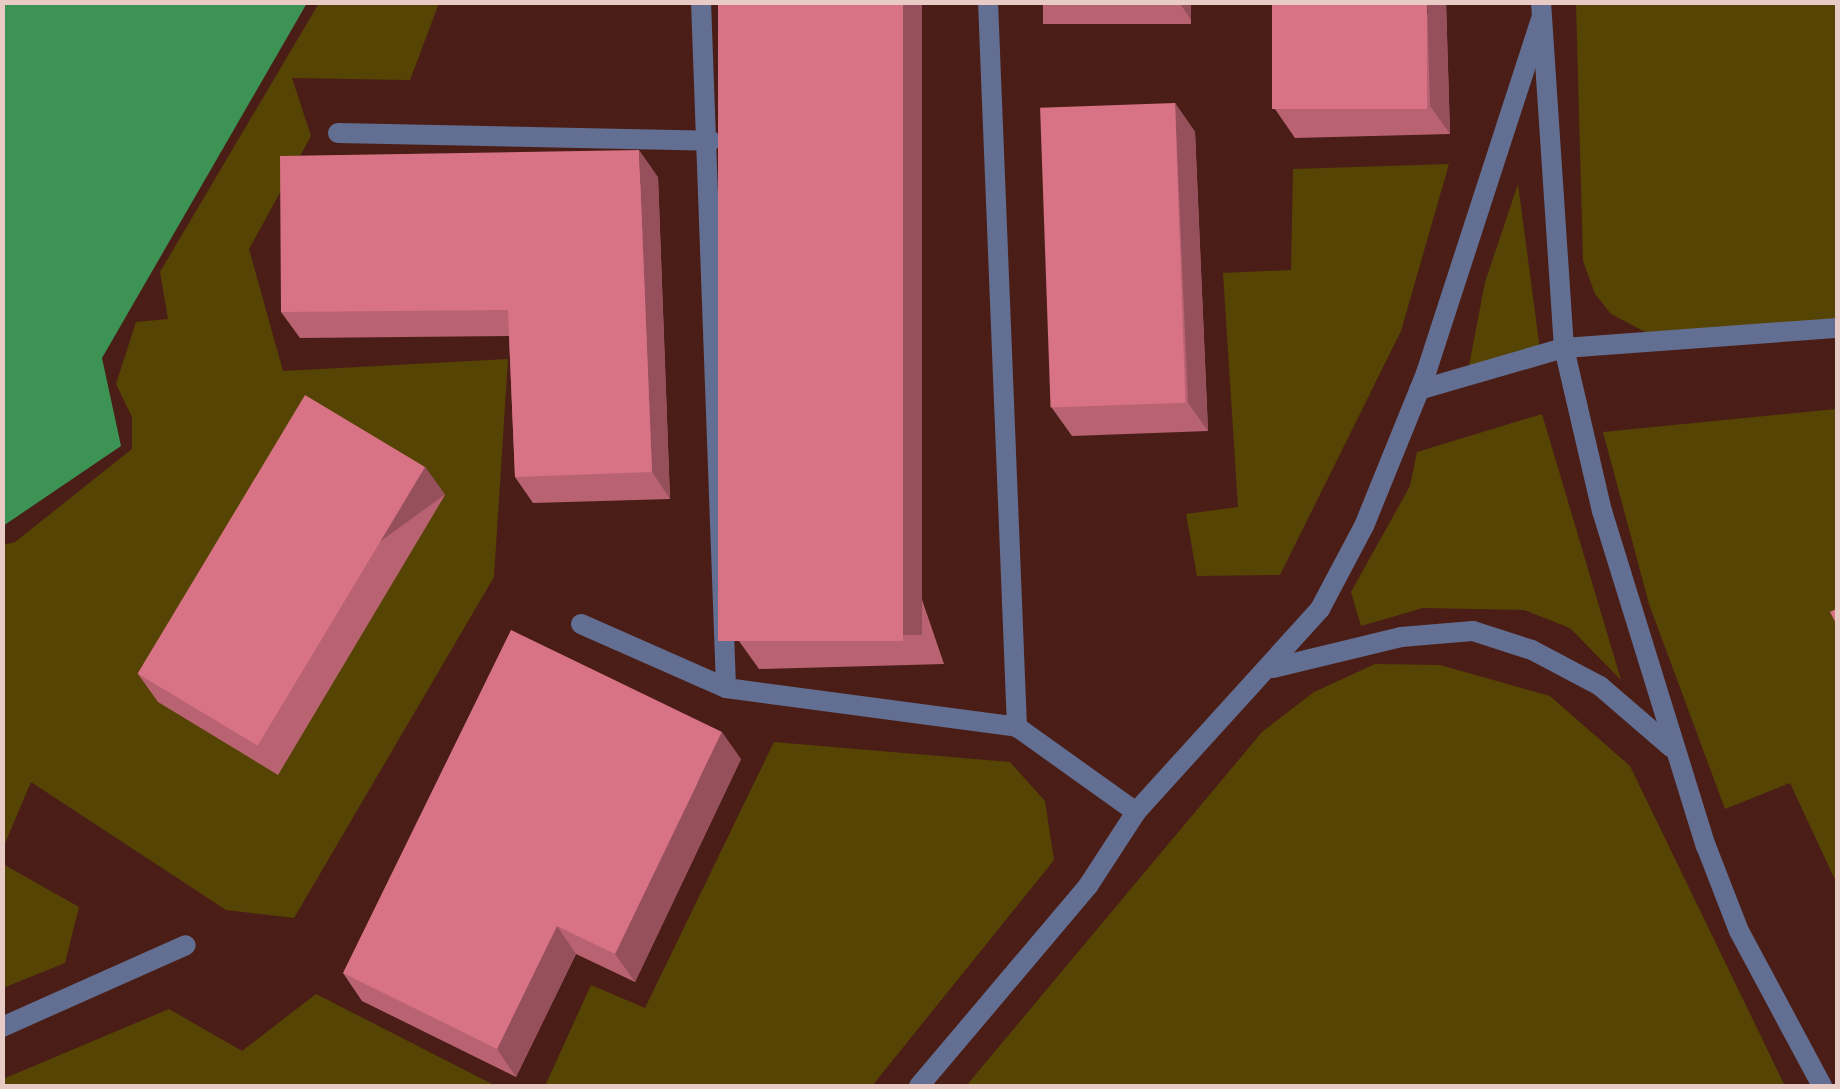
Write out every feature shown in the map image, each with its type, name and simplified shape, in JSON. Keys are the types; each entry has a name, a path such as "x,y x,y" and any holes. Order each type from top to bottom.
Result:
{"lane":[{"path":"701,2 711,141 726,688"},
{"path":"988,2 1017,727"},
{"path":"1542,11 1564,348 1602,511 1672,749 1739,931 1822,1086"},
{"path":"919,1086 1088,886 1136,812 1273,668 1320,609 1364,526 1419,390 1542,11"},
{"path":"338,133 711,141"},
{"path":"1419,390 1564,348 1838,328"},
{"path":"581,624 726,688 1017,727 1136,812"},
{"path":"1273,668 1400,637 1473,631 1532,650 1600,686 1672,749"},
{"path":"2,1028 186,945"}],"shaded area":[{"path":"3,2 307,3 102,358 121,446 3,526"},
{"path":"319,3 439,3 410,80 292,78 311,136 249,249 283,371 508,359 494,577 294,918 226,910 31,782 3,848 3,545 15,542 132,449 132,417 116,384 136,322 168,319 160,272"},
{"path":"1576,3 1837,3 1837,321 1651,335 1611,314 1595,294 1583,261"},
{"path":"1449,164 1401,331 1280,575 1197,576 1186,514 1238,507 1223,273 1291,270 1293,169"},
{"path":"1518,184 1540,350 1468,371 1485,282"},
{"path":"1837,409 1837,884 1790,783 1725,809 1649,604 1603,432"},
{"path":"1542,414 1621,680 1570,628 1524,610 1423,608 1361,626 1351,592 1410,486 1417,452"},
{"path":"1375,664 1440,665 1550,696 1630,766 1785,1086 966,1086 1262,732 1314,692"},
{"path":"774,742 1010,762 1045,801 1054,860 872,1086 545,1086 591,985 645,1008"},
{"path":"3,864 79,907 65,963 3,988"},
{"path":"316,994 496,1086 3,1086 3,1079 169,1009 242,1051"}],"building":[{"path":"718,2 903,2 903,641 718,641"},
{"path":"1272,2 1427,2 1427,109 1272,109"},
{"path":"1175,103 1185,403 1051,408 1040,108"},
{"path":"639,150 652,472 515,477 508,310 281,312 280,156"},
{"path":"305,395 425,467 258,746 138,674"},
{"path":"1838,608 1838,627 1830,612"},
{"path":"511,630 722,732 615,954 557,926 497,1049 343,973"}]}
